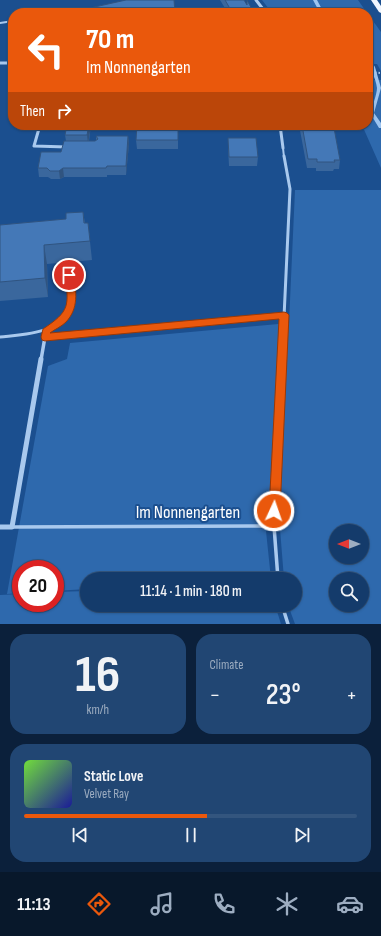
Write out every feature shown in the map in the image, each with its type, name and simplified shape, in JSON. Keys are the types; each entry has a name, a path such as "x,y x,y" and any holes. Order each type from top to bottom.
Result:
{"main road":[{"path":"374,0 381,11"}],"street":[{"path":"256,0 262,8"},
{"path":"39,130 34,146 72,147"},
{"path":"281,130 283,148"},
{"path":"45,337 284,315"},
{"path":"12,527 46,331"},
{"name":"Im Nonnengarten","path":"0,527 12,527"}],"lane":[{"path":"277,572 274,526 290,190 283,148"},
{"path":"0,337 46,331 62,320 70,308 72,293 69,275 65,269"},
{"name":"Im Nonnengarten","path":"12,527 274,526"},
{"path":"284,612 288,624"}],"shaded area":[{"path":"262,0 358,0 364,8 268,8"},
{"path":"373,21 381,32 381,71 377,64 373,64"},
{"path":"373,80 381,80 381,168 364,130 373,130"},
{"path":"295,190 381,190 381,624 295,624 291,612 302,612 302,572 283,572 279,516 266,531 270,572 80,572 80,589 64,590 64,560 13,560 48,366 67,359 70,343 289,323"},
{"path":"12,566 12,594 7,594"},
{"path":"80,591 80,612 277,612 281,624 0,624 0,595 12,594 12,612 64,612 64,592"}],"building":[{"path":"126,0 174,0 175,8 90,8"},
{"path":"225,0 244,0 247,5 247,0 251,8 230,8"},
{"path":"66,130 88,130 87,135 65,135"},
{"path":"137,130 178,130 178,140 136,140"},
{"path":"303,130 334,130 340,160 334,160 335,162 317,162 317,159 308,159"},
{"path":"96,136 128,136 126,166 107,166 106,168 63,168 59,171 50,171 47,168 38,168 41,152 61,152 64,141 95,141 98,139"},
{"path":"228,138 256,138 258,157 229,157"},
{"path":"83,212 84,223 88,223 90,241 44,245 45,278 0,282 0,225 66,219 66,213"}],"waterway":[{"path":"315,0 319,8"},
{"path":"373,67 379,89 373,110"},
{"path":"373,115 381,127"}],"route":[{"path":"69,275 72,293 70,308 62,320 46,331 45,337 284,315 274,511"}]}
